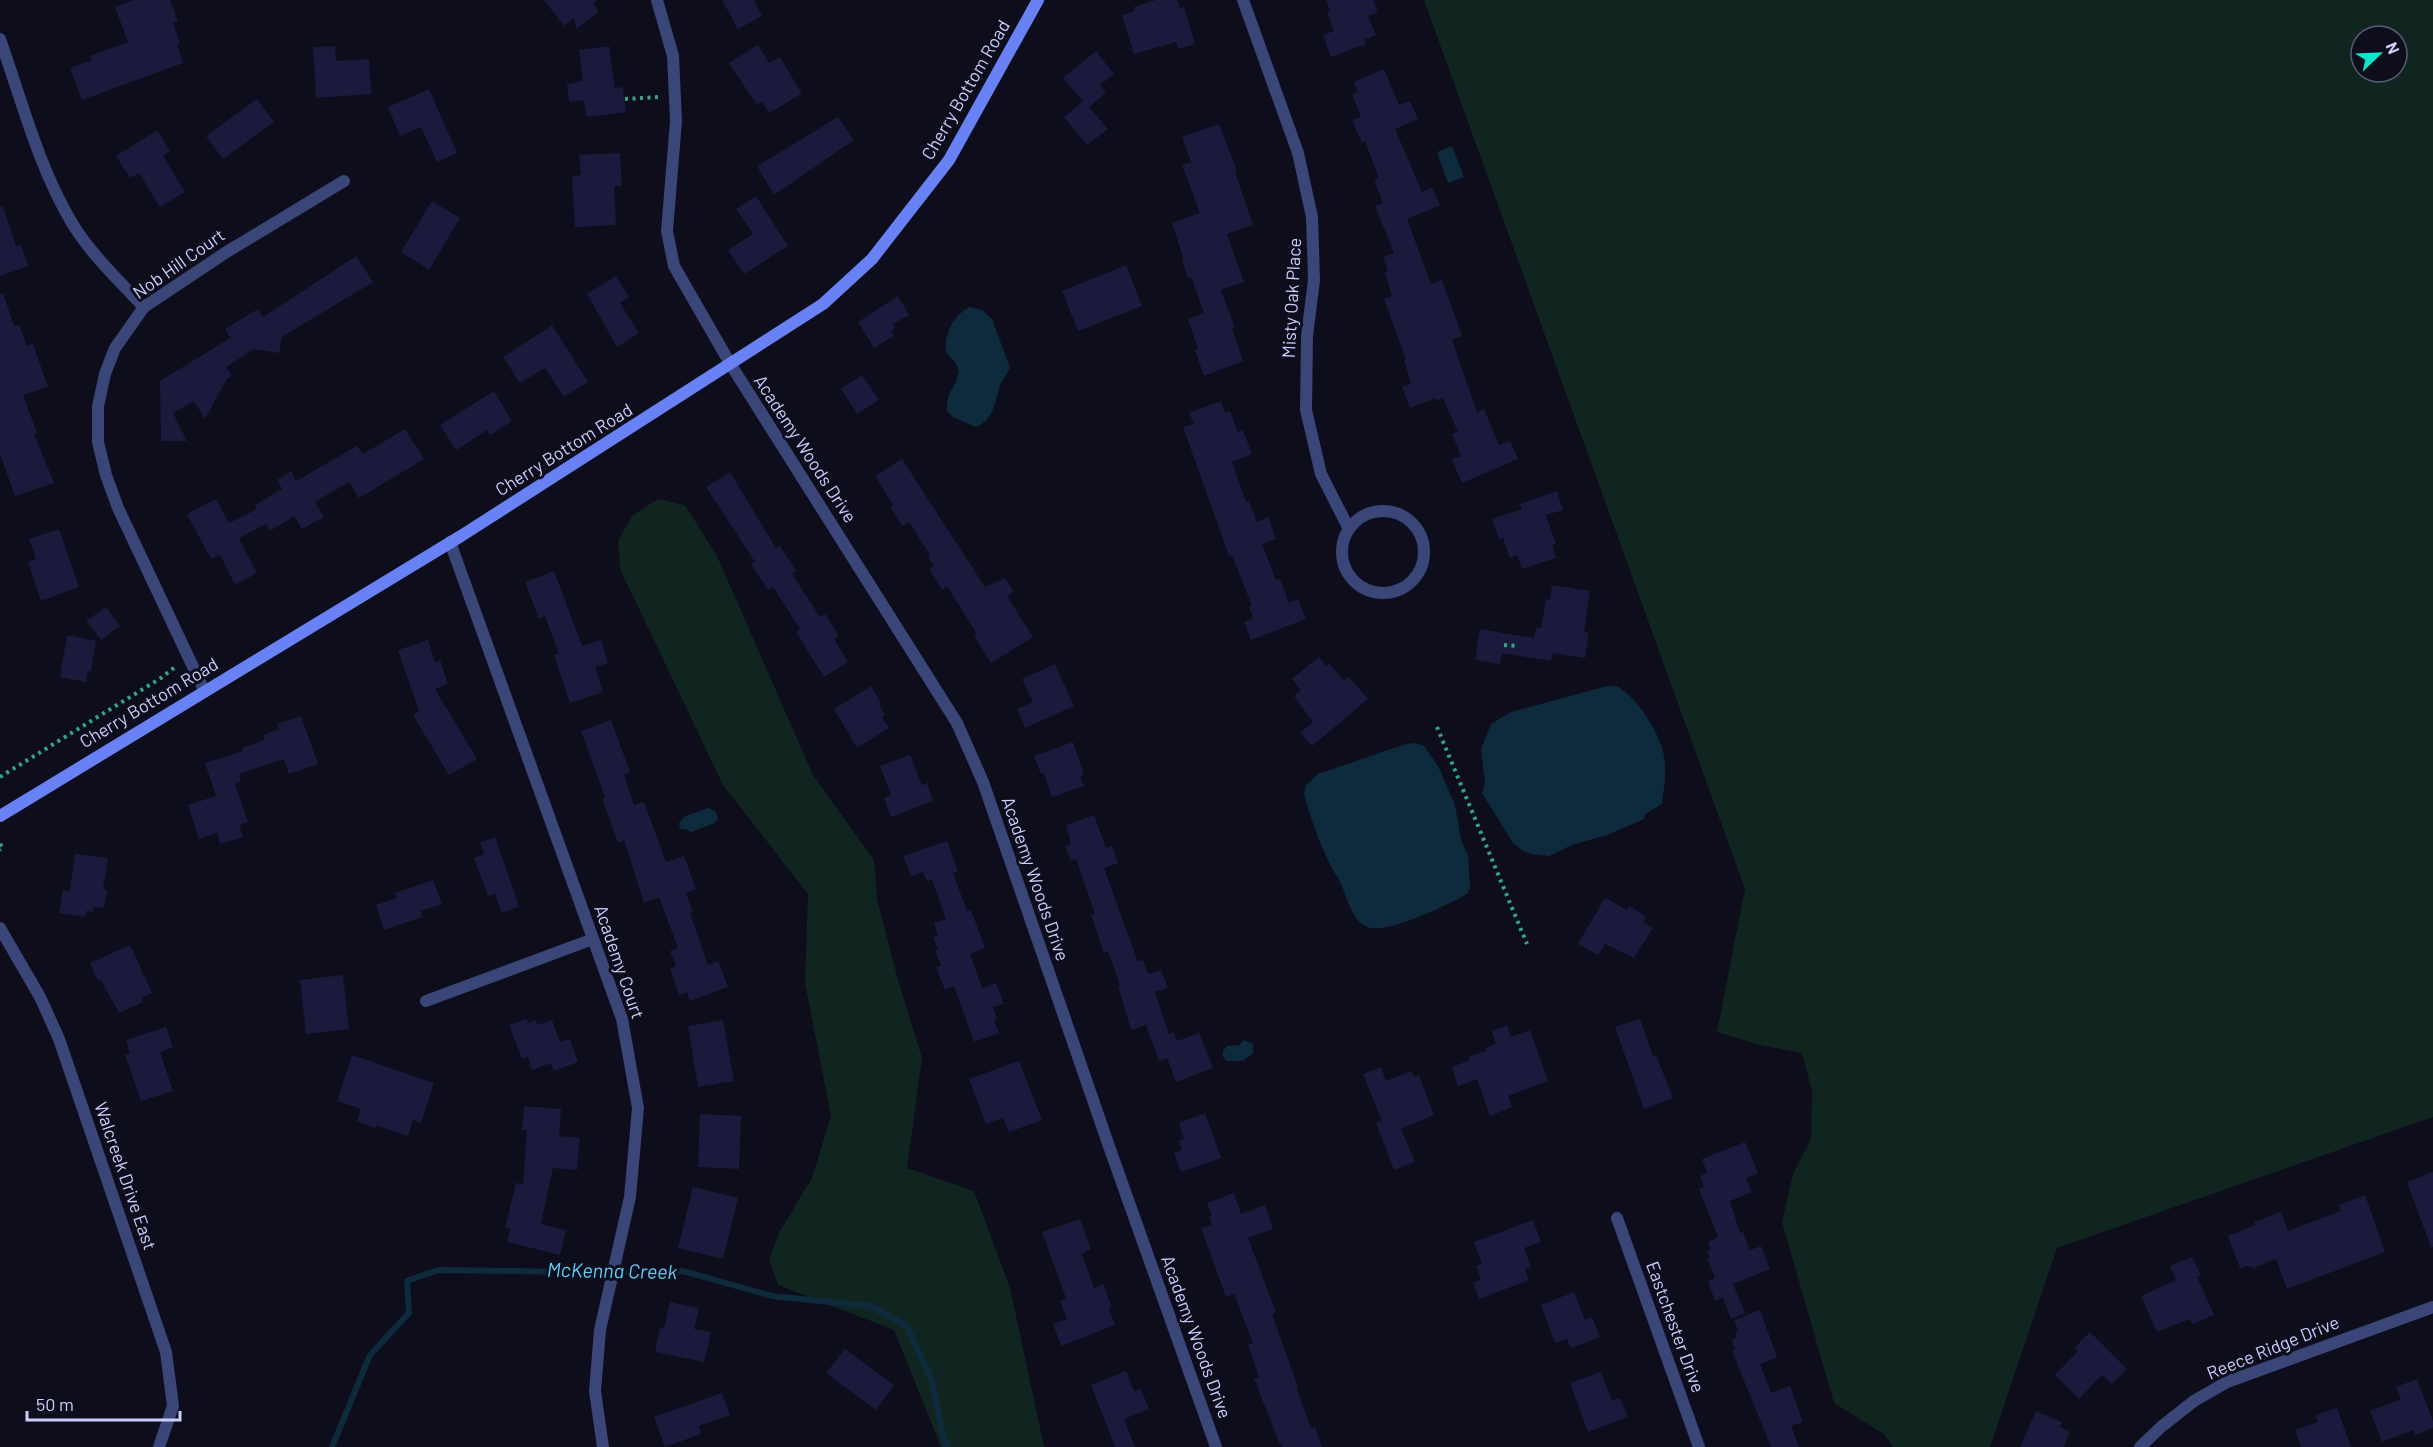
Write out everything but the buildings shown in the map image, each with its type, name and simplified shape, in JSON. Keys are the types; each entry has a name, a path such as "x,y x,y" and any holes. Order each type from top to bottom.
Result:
{"main road":[{"name":"Cherry Bottom Road","path":"0,816 450,542 823,304 872,259 949,160 1038,0"}],"street":[{"name":"Academy Woods Drive","path":"657,0 673,56 676,121 667,231 674,266 730,365 957,723 983,782 1216,1447"},
{"name":"Misty Oak Place","path":"1243,0 1298,153 1312,217 1314,280 1307,336 1306,410 1321,474 1349,529"},
{"path":"0,39 45,169 73,225 113,275 144,306"},
{"name":"Nob Hill Court","path":"204,690 118,508 106,475 98,442 98,406 105,374 115,348 144,306 216,258 344,181"},
{"path":"1389,512 1400,515 1410,522 1422,541 1424,553 1417,574 1400,589 1388,593 1366,589 1356,582 1344,563 1342,552 1349,529 1367,514 1389,512"},
{"name":"Academy Court","path":"450,542 622,1019 638,1107 630,1197 600,1330 595,1391 603,1447"},
{"name":"Walcreek Drive East","path":"0,928 40,997 59,1039 166,1352 173,1406 159,1447"},
{"path":"426,1001 593,939"},
{"name":"Eastchester Drive","path":"1617,1218 1700,1447"},
{"name":"Reece Ridge Drive","path":"2140,1447 2194,1401 2227,1382 2433,1307"}],"path":[{"path":"625,99 675,96"},
{"path":"1504,645 1518,646"},
{"path":"0,777 161,678 175,667"},
{"path":"1437,727 1527,944"},
{"path":"0,844 3,848 0,849"}],"green space":[{"path":"1424,0 2433,0 2433,1117 2057,1248 1990,1447 1893,1447 1885,1435 1834,1403 1782,1222 1793,1174 1811,1139 1812,1091 1802,1053 1760,1045 1717,1032 1745,889"},
{"path":"658,499 685,505 717,556 813,775 874,860 877,899 898,980 922,1058 907,1168 974,1191 1010,1288 1044,1447 941,1447 894,1330 778,1285 769,1259 779,1233 812,1178 831,1116 805,983 808,894 723,785 620,569 618,540 633,515"}],"water":[{"path":"1452,146 1464,177 1448,183 1437,152"},
{"path":"970,307 982,310 992,319 1010,368 1000,386 989,416 986,421 976,427 953,417 947,411 948,398 959,371 946,352 948,332 954,320"},
{"path":"1607,686 1617,686 1627,693 1646,715 1655,732 1665,762 1662,804 1645,814 1644,819 1607,835 1572,845 1549,856 1523,851 1513,843 1482,793 1485,783 1481,749 1491,724 1511,712"},
{"path":"1416,743 1424,746 1438,766 1455,805 1461,840 1468,856 1470,888 1467,894 1419,917 1392,926 1371,928 1364,925 1354,915 1323,849 1304,794 1306,785 1318,774 1406,744"},
{"path":"709,808 715,811 718,818 715,823 691,832 680,829 679,823 685,816"},
{"path":"1244,1040 1253,1044 1253,1053 1243,1061 1227,1061 1223,1057 1223,1051 1227,1046 1239,1045"}],"waterway":[{"name":"McKenna Creek","path":"332,1447 370,1355 409,1313 407,1281 438,1270 683,1271 772,1296 870,1306 907,1326 932,1381 943,1436 948,1447"}]}
